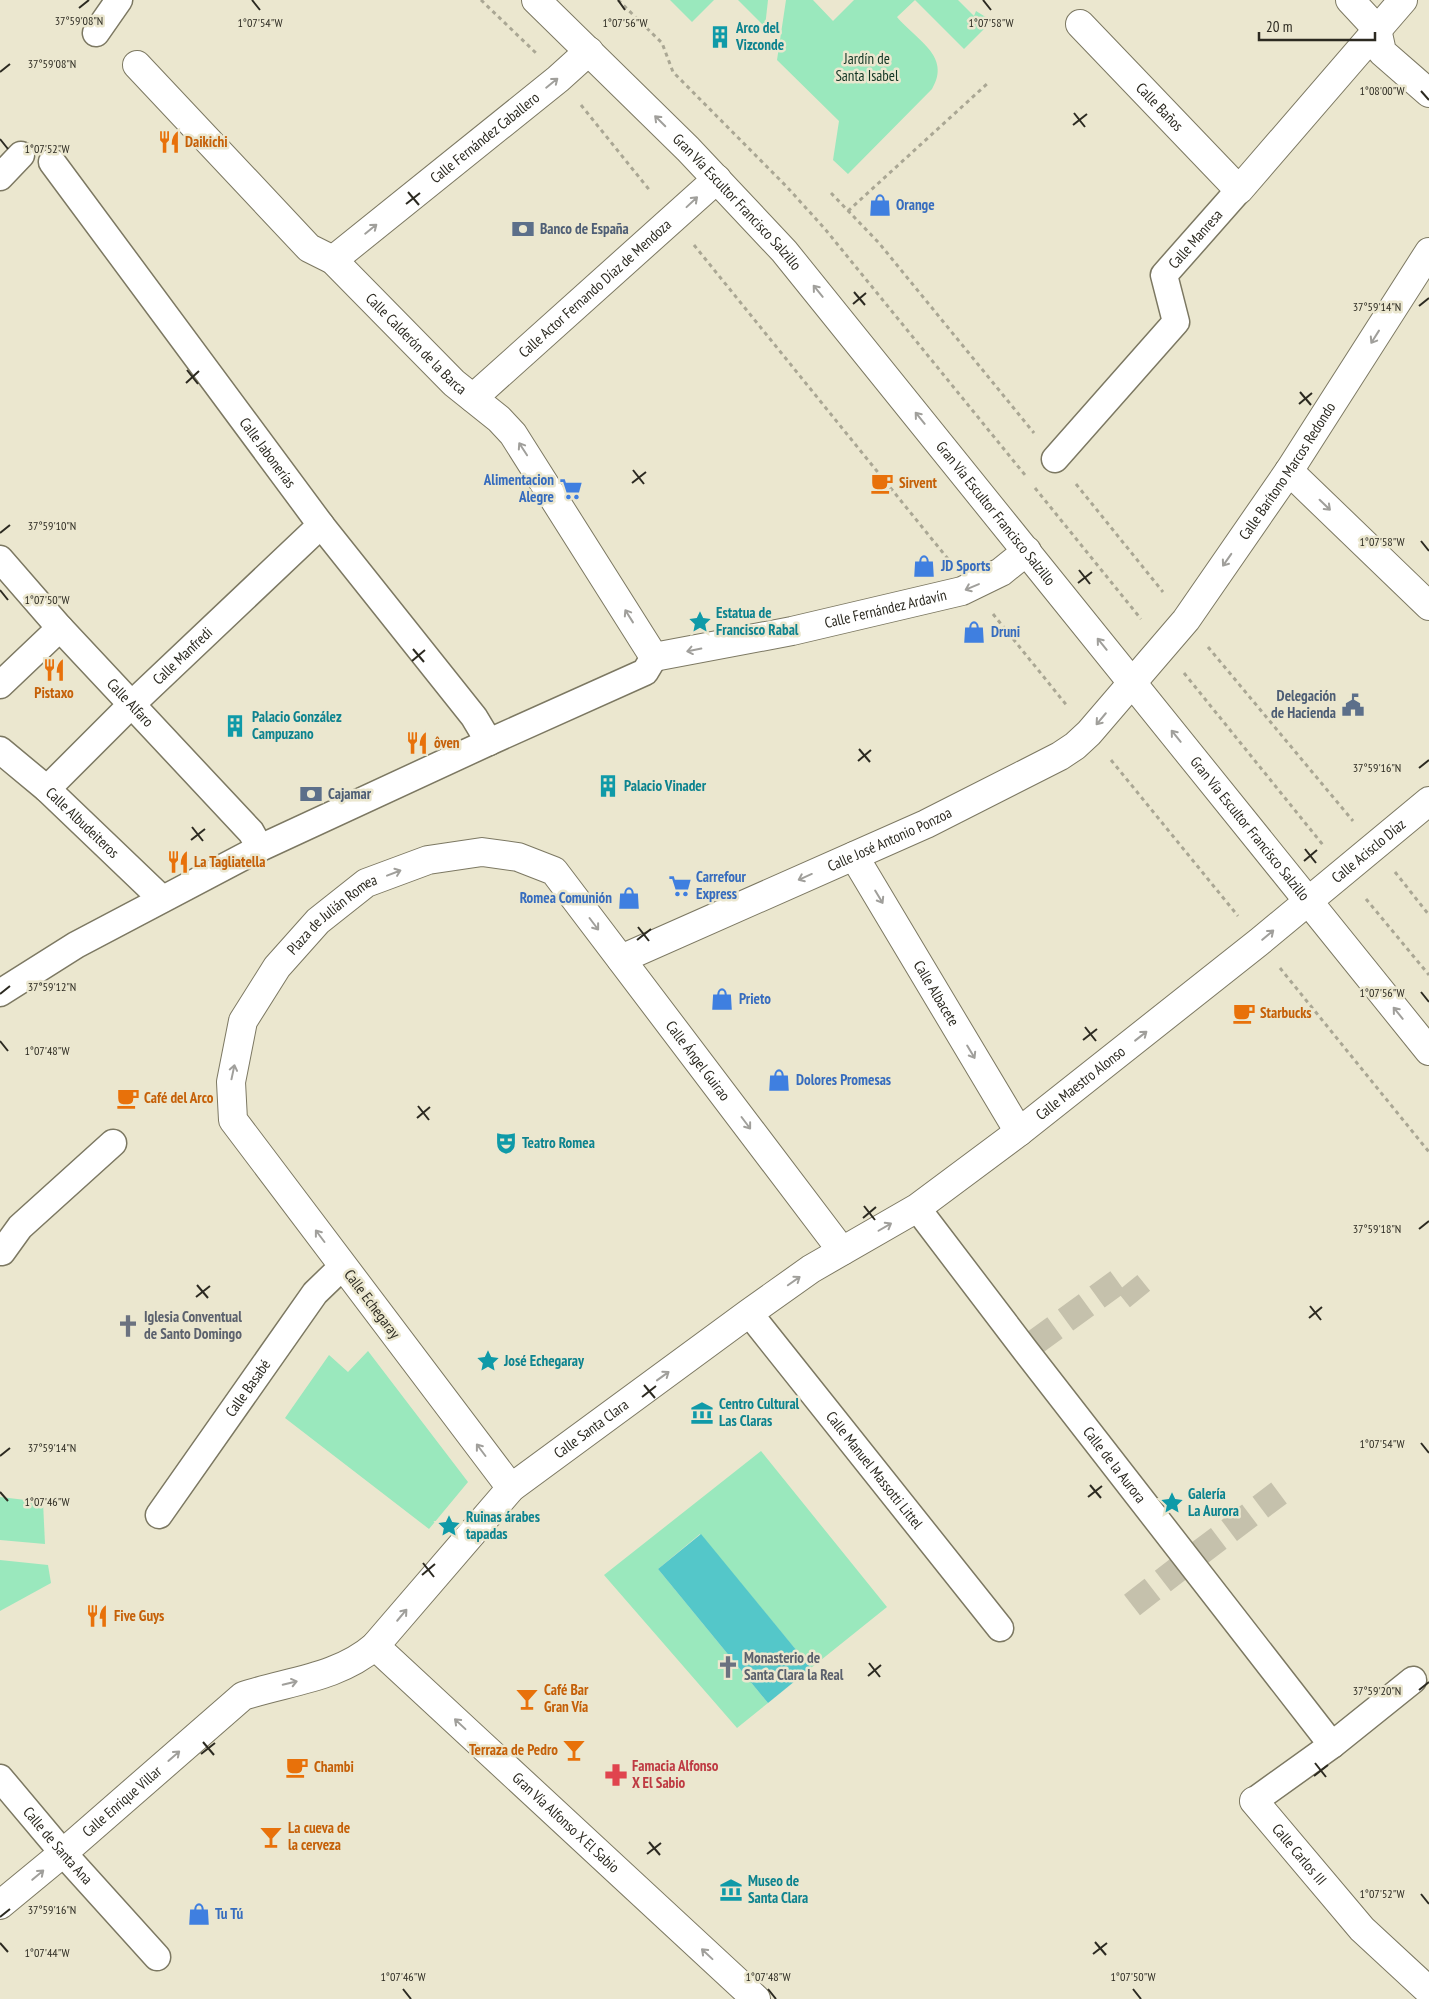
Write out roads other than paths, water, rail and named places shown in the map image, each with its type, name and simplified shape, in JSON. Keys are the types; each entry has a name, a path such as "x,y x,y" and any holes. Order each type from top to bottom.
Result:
{"street":[{"path":"96,33 119,0"},
{"name":"Gran Vía Escultor Francisco Salzillo","path":"536,0 718,179 818,291 1429,1050"},
{"path":"1350,0 1377,29 1382,52 1429,93"},
{"name":"Calle Manresa","path":"1055,459 1176,322 1164,275 1403,0"},
{"name":"Calle Baños","path":"1080,24 1239,190"},
{"name":"Calle Fernández Caballero","path":"333,260 558,79 589,51"},
{"name":"Calle Calderón de la Barca","path":"137,65 309,248 333,260 436,365 499,419 513,434 654,657"},
{"path":"0,177 22,155"},
{"name":"Calle Jabonerías","path":"52,162 321,525 474,717 489,742"},
{"name":"Calle Actor Fernando Díaz de Mendoza","path":"473,398 718,179"},
{"name":"Calle Barítono Marcos Redondo","path":"1132,682 1186,620 1290,471 1429,252"},
{"path":"1290,471 1429,606"},
{"name":"Calle Manfredi","path":"47,789 132,704 321,525"},
{"name":"Calle Fernández Ardavín","path":"654,657 792,631 962,591 986,581 1001,572 1027,551"},
{"name":"Calle Alfaro","path":"0,559 60,628 251,832 260,848"},
{"path":"0,685 60,628"},
{"path":"0,993 76,945 260,848 645,672 654,657"},
{"name":"Calle José Antonio Ponzoa","path":"621,959 926,824 1060,756 1089,733 1132,682"},
{"name":"Calle Albudeiteros","path":"0,750 47,789 162,899"},
{"name":"Calle Acisclo Díaz","path":"1309,901 1429,801"},
{"name":"Plaza de Julián Romea","path":"232,1120 230,1082 243,1021 277,967 318,921 366,883 428,860 482,852 518,857 554,871"},
{"name":"Calle Albacete","path":"854,856 1019,1132"},
{"name":"Calle Ángel Guirao","path":"554,871 842,1251"},
{"name":"Calle Maestro Alonso","path":"842,1251 917,1208 1019,1132 1309,901"},
{"name":"Calle Echegaray","path":"232,1120 511,1488"},
{"path":"2,1252 20,1226 113,1143"},
{"name":"Calle de la Aurora","path":"917,1208 1030,1346 1189,1561 1332,1745"},
{"name":"Calle Santa Clara","path":"243,1696 313,1678 345,1667 362,1658 375,1646 511,1488 748,1313 811,1269 842,1251"},
{"name":"Calle Basabé","path":"159,1515 315,1293 343,1266"},
{"name":"Calle Manuel Massotti Littel","path":"748,1313 1000,1628"},
{"name":"Gran Vía Alfonso X El Sabio","path":"375,1646 756,1999"},
{"path":"1254,1801 1332,1745 1414,1680"},
{"name":"Calle Enrique Villar","path":"0,1905 63,1854 243,1696"},
{"name":"Calle de Santa Ana","path":"0,1778 63,1854 157,1957"},
{"name":"Calle Carlos III","path":"1254,1801 1362,1929 1429,1992"}],"water":[{"path":"701,1534 811,1668 768,1703 658,1569"}],"tunnel":[{"path":"1034,1343 1123,1278 1140,1299"},
{"path":"1198,1554 1279,1493"},
{"path":"1132,1605 1181,1567"}],"place":[{"name":"Arco del Vizconde","path":"720,37"},
{"name":"Daikichi","path":"169,142"},
{"name":"Orange","path":"880,205"},
{"name":"Banco de España","path":"523,229"},
{"name":"Sirvent","path":"882,483"},
{"name":"Alimentacion Alegre","path":"571,489"},
{"name":"JD Sports","path":"924,566"},
{"name":"Estatua de Francisco Rabal","path":"700,622"},
{"name":"Druni","path":"974,632"},
{"name":"Pistaxo","path":"54,670"},
{"name":"Delegación de Hacienda","path":"1353,705"},
{"name":"Palacio González Campuzano","path":"235,726"},
{"name":"ôven","path":"417,743"},
{"name":"Palacio Vinader","path":"608,786"},
{"name":"Cajamar","path":"311,794"},
{"name":"La Tagliatella","path":"178,862"},
{"name":"Carrefour Express","path":"680,886"},
{"name":"Romea Comunión","path":"629,898"},
{"name":"Prieto","path":"722,999"},
{"name":"Starbucks","path":"1244,1013"},
{"name":"Dolores Promesas","path":"779,1080"},
{"name":"Café del Arco","path":"128,1098"},
{"name":"Teatro Romea","path":"506,1143"},
{"name":"Iglesia Conventual de Santo Domingo","path":"128,1326"},
{"name":"José Echegaray","path":"488,1361"},
{"name":"Centro Cultural Las Claras","path":"702,1413"},
{"name":"Galería La Aurora","path":"1172,1503"},
{"name":"Ruinas árabes tapadas","path":"449,1526"},
{"name":"Five Guys","path":"97,1616"},
{"name":"Monasterio de Santa Clara la Real","path":"728,1667"},
{"name":"Café Bar Gran Vía","path":"527,1699"},
{"name":"Terraza de Pedro","path":"574,1750"},
{"name":"Chambi","path":"297,1767"},
{"name":"Famacia Alfonso X El Sabio","path":"616,1775"},
{"name":"La cueva de la cerveza","path":"271,1837"},
{"name":"Museo de Santa Clara","path":"731,1890"},
{"name":"Tu Tú","path":"199,1914"}],"park label":[{"name":"Jardín de Santa Isabel","path":"867,68"}]}
